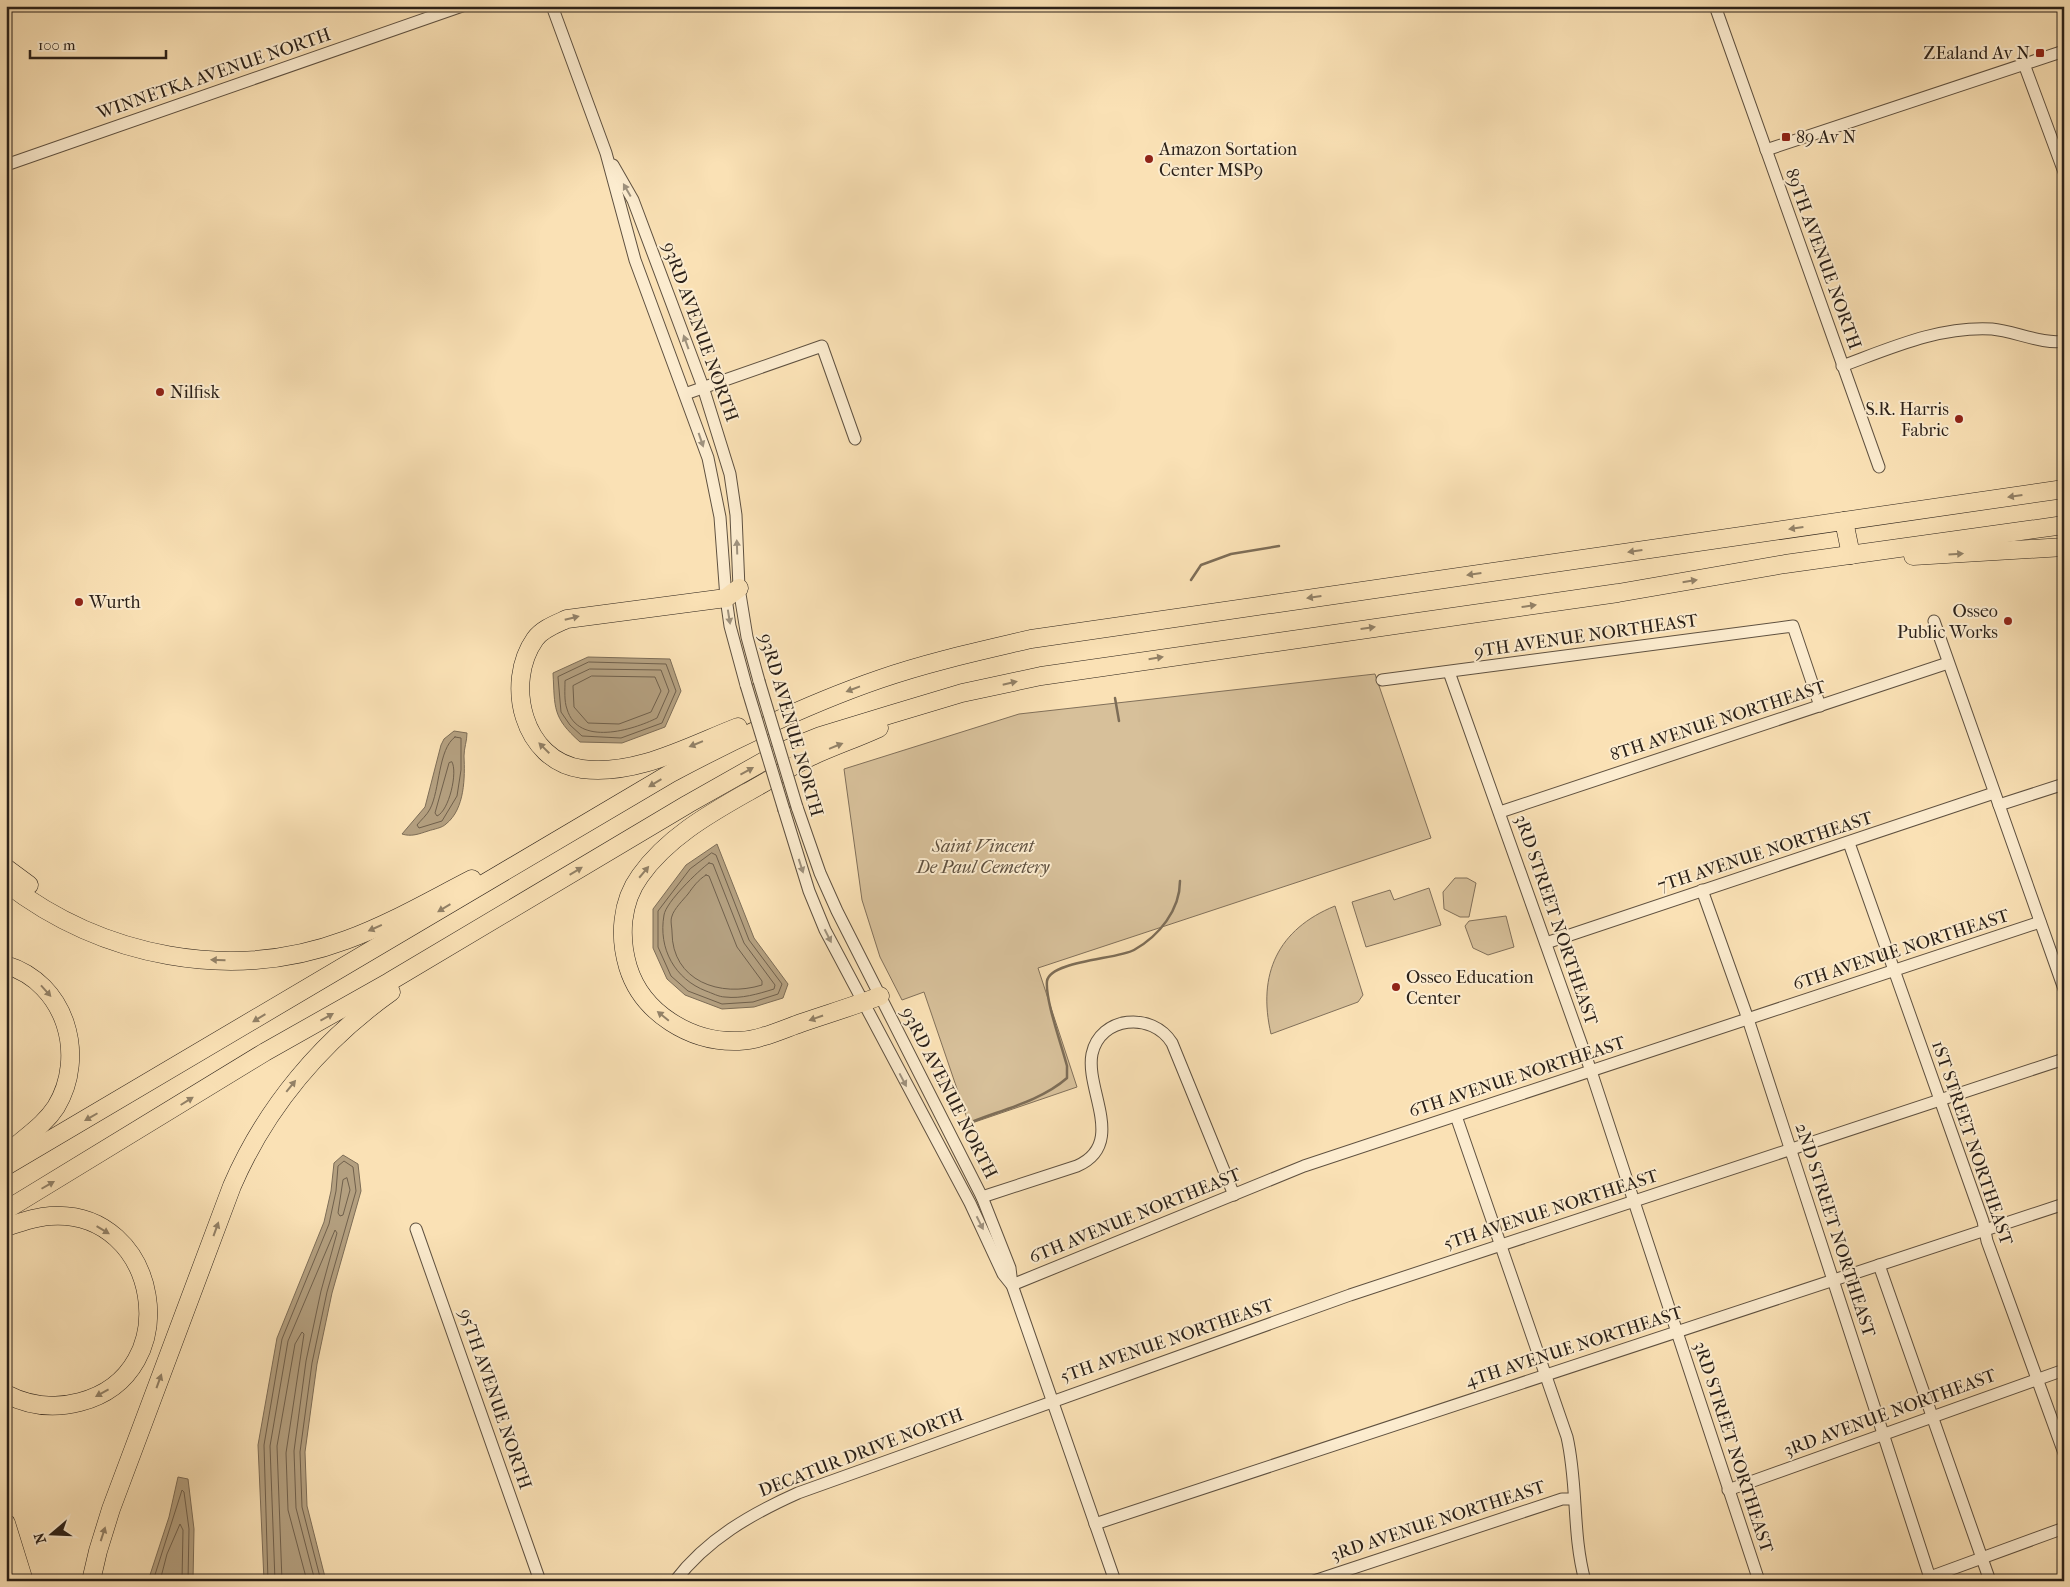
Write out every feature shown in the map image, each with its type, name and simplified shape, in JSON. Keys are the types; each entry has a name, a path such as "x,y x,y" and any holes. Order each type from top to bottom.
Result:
{"highway":[{"path":"6,1166 672,773 728,743 808,706 880,679 949,658 1031,639 2064,489"},
{"path":"1844,521 1851,555"},
{"path":"6,1210 265,1052 389,982 780,752 820,736 962,693 1050,674 1590,597 1785,564 2064,525"},
{"path":"1785,564 2064,547"},
{"path":"732,593 567,619 549,628 536,638 519,676 521,706 529,730 542,749 559,761 580,769 608,771 641,764 753,720 808,706"},
{"path":"880,996 762,1036 741,1041 693,1035 668,1021 647,1003 631,977 622,937 628,898 639,876 660,853 693,824 812,756 962,693"},
{"path":"6,883 59,918 110,940 156,954 214,960 265,958 320,948 379,926 504,863 576,830"},
{"path":"6,868 110,940"},
{"path":"91,1581 98,1550 111,1509 228,1195 242,1163 264,1122 312,1062 360,1016 396,988 534,896"},
{"path":"6,965 35,981 57,1004 68,1030 72,1058 66,1085 56,1108 35,1132 6,1155"},
{"path":"6,1227 24,1221 51,1216 75,1218 103,1229 124,1246 138,1265 147,1288 149,1312 147,1334 136,1361 118,1381 98,1396 72,1404 46,1406 18,1400 6,1394"},
{"path":"6,1523 24,1581"}],"street":[{"name":"WINNETKA AVENUE NORTH","path":"6,165 462,6"},
{"name":"93RD AVENUE NORTH","path":"552,6 606,153 635,260 708,458 732,593 747,637 797,807 820,874 982,1197 1010,1268 1012,1285 1115,1581"},
{"name":"89TH AVENUE NORTH","path":"1715,6 1879,467"},
{"path":"1766,150 2064,51"},
{"path":"2024,64 2064,172"},
{"name":"93RD AVENUE NORTH","path":"606,153 633,200 703,387 730,474 736,515 731,632 806,883 822,922 863,1003 970,1203 1003,1274 1012,1285"},
{"path":"1842,366 1927,336 1962,330 1993,329 2020,333 2046,341 2064,341"},
{"path":"685,394 822,346 855,439"},
{"path":"1934,621 2064,989"},
{"name":"9TH AVENUE NORTHEAST","path":"1382,680 1793,626 1820,706"},
{"name":"8TH AVENUE NORTHEAST","path":"1500,812 1948,663"},
{"name":"3RD STREET NORTHEAST","path":"1450,672 1591,1071 1759,1581"},
{"path":"1999,805 2064,784"},
{"name":"7TH AVENUE NORTHEAST","path":"1546,943 1994,793"},
{"name":"1ST STREET NORTHEAST","path":"1849,843 2064,1453"},
{"name":"2ND STREET NORTHEAST","path":"1702,890 1748,1019 1930,1579"},
{"name":"6TH AVENUE NORTHEAST","path":"1012,1285 1304,1166 2040,922"},
{"path":"982,1197 1077,1166 1086,1162 1094,1154 1102,1128 1092,1066 1095,1046 1108,1030 1129,1022 1139,1021 1159,1028 1172,1044 1234,1195"},
{"name":"5TH AVENUE NORTHEAST","path":"1051,1401 1350,1295 2064,1059"},
{"path":"1456,1116 1546,1375 1572,1458 1579,1558 1586,1581"},
{"name":"4TH AVENUE NORTHEAST","path":"1095,1524 2064,1204"},
{"name":"95TH AVENUE NORTH","path":"416,1229 540,1581"},
{"path":"1879,1265 1990,1581"},
{"name":"3RD AVENUE NORTHEAST","path":"1728,1490 2064,1370"},
{"name":"DECATUR DRIVE NORTH","path":"675,1581 712,1542 766,1507 798,1493 1051,1401"},
{"name":"3RD AVENUE NORTHEAST","path":"1314,1581 1562,1499 1574,1499"},
{"path":"1930,1579 2064,1528"}],"green space":[{"name":"Saint Vincent De Paul Cemetery","path":"1375,674 1431,838 1038,968 1077,1087 969,1124 924,992 902,1000 880,957 862,900 844,769 1019,714"},
{"path":"1455,878 1467,878 1476,883 1469,917 1460,917 1444,909 1443,892"},
{"path":"1429,888 1441,925 1366,947 1352,902 1390,890 1394,900"},
{"path":"1335,906 1363,995 1358,1002 1271,1034 1267,1012 1267,992 1270,973 1276,956 1299,927"},
{"path":"1506,916 1514,947 1488,955 1473,948 1465,926 1469,921"}],"water":[{"path":"588,657 670,659 681,691 665,727 622,743 580,742 564,726 557,711 553,673"},
{"path":"454,731 467,733 464,753 464,783 457,810 452,818 442,826 415,835 402,834 425,807 441,745 444,739"},
{"path":"717,844 754,938 788,984 783,998 754,1007 722,1009 685,995 667,979 653,948 653,909 686,865"},
{"path":"343,1155 358,1164 361,1191 332,1293 317,1364 305,1452 307,1506 326,1581 264,1581 258,1445 277,1338 324,1222 331,1191 334,1163"},
{"path":"178,1477 188,1479 194,1529 193,1581 148,1581 169,1517"}],"waterway":[{"path":"1191,580 1201,565 1231,554 1279,546"},
{"path":"1115,698 1119,721"},
{"path":"974,1121 1035,1098 1067,1078 1067,1066 1051,1011 1047,989 1047,981 1051,974 1060,969 1086,961 1126,953 1143,944 1160,930 1172,912 1179,892 1180,881"}],"place":[{"name":"ZEaland Av N","path":"2040,53"},
{"name":"89 Av N","path":"1786,137"},
{"name":"Amazon Sortation Center MSP9","path":"1149,159"},
{"name":"Nilfisk","path":"160,392"},
{"name":"S.R. Harris Fabric","path":"1959,419"},
{"name":"Wurth","path":"79,602"},
{"name":"Osseo Public Works","path":"2008,621"},
{"name":"Osseo Education Center","path":"1396,987"}]}
